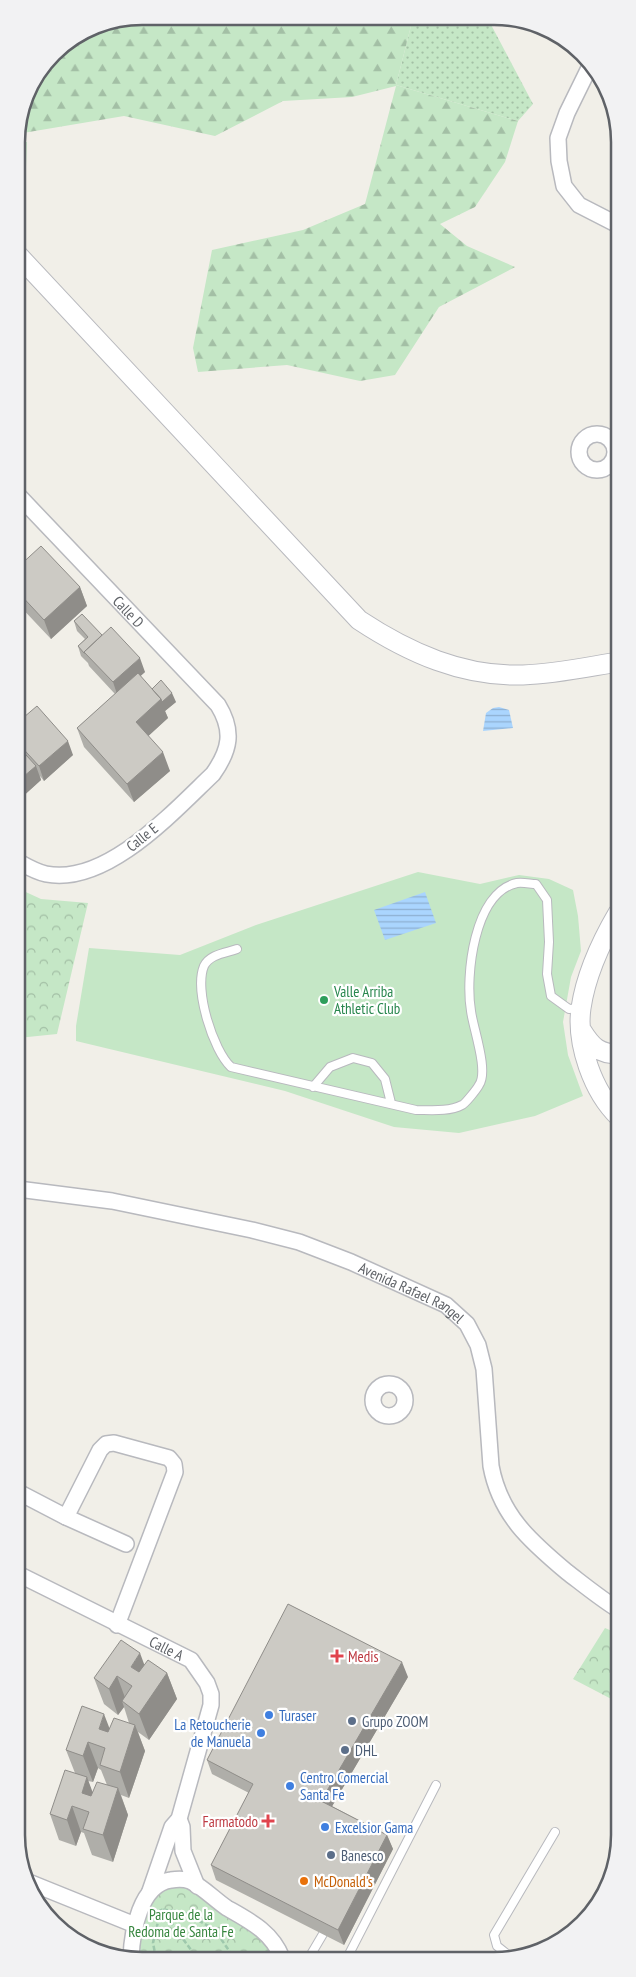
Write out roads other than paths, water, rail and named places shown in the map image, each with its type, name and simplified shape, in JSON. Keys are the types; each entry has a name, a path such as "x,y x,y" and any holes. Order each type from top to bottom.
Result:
{"street":[{"path":"587,72 567,113 558,138 559,161 564,186 579,205 611,221"},
{"path":"25,263 359,620 404,648 432,660 463,669 498,675 523,676 611,663"},
{"name":"Calle D","path":"25,502 218,705 227,719 228,735"},
{"name":"Calle E","path":"25,865 45,874 63,875 80,873 122,853 140,840 213,774 221,763 226,750 228,735"},
{"path":"611,928 602,940 588,979 581,1008 584,1050 597,1087 605,1102 611,1108"},
{"path":"582,1030 595,1049 611,1053"},
{"name":"Avenida Rafael Rangel","path":"25,1190 112,1201 252,1230 299,1242 350,1262 446,1305 467,1324 478,1345 484,1369 491,1466 494,1481 504,1507 518,1527 538,1548 611,1605"},
{"path":"66,1517 100,1450 106,1444 114,1443 160,1455 169,1458 174,1464 175,1472 117,1625"},
{"path":"25,1496 66,1517 126,1544"},
{"name":"Calle A","path":"25,1577 112,1620 117,1625 191,1660 207,1683 211,1705 179,1819 172,1827 150,1891 135,1926 132,1952"},
{"name":"Calle A","path":"179,1819 182,1828 184,1851 197,1886"},
{"path":"150,1891 162,1882 176,1879 190,1881 260,1928 270,1937 279,1952"},
{"path":"36,1885 135,1926"}],"lane":[{"path":"237,949 212,957 204,966 202,981 202,999 221,1055 231,1067 416,1110 444,1110 463,1105 480,1084 482,1062 470,1009 472,947 486,908 501,891 517,883 536,884 547,900 549,942 547,974 551,996 569,1009 581,1008"},
{"path":"313,1087 330,1067 353,1058 372,1063 385,1079 390,1103"},
{"path":"350,1952 436,1785"},
{"path":"504,1952 497,1946 494,1935 555,1832"},
{"path":"312,1952 323,1934"}],"water":[{"path":"499,707 509,710 513,728 483,731 486,713 493,708"},
{"path":"425,892 436,923 385,940 374,910"}],"place":[{"name":"Valle Arriba Athletic Club","path":"324,1000"},
{"name":"Medis","path":"337,1656"},
{"name":"Turaser","path":"269,1715"},
{"name":"Grupo ZOOM","path":"352,1721"},
{"name":"La Retoucherie de Manuela","path":"261,1733"},
{"name":"DHL","path":"345,1750"},
{"name":"Centro Comercial Santa Fe","path":"290,1786"},
{"name":"Farmatodo","path":"268,1821"},
{"name":"Excelsior Gama","path":"325,1827"},
{"name":"Banesco","path":"331,1855"},
{"name":"McDonald's","path":"304,1881"}],"park label":[{"name":"Parque de la Redoma de Santa Fe","path":"181,1922"}]}
